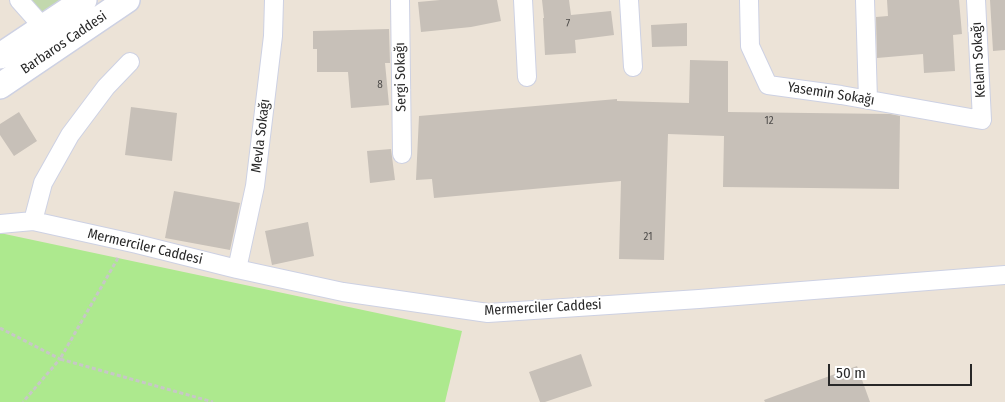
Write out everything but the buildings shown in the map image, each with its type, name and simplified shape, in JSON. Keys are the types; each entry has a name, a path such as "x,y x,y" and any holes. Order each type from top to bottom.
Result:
{"main road":[{"name":"Barbaros Caddesi","path":"0,56 84,0"},
{"name":"Barbaros Caddesi","path":"0,86 127,0"},
{"path":"43,27 52,50"}],"street":[{"path":"19,0 43,27"},
{"name":"Mevla Sokağı","path":"237,270 255,186 273,36 274,0"},
{"name":"Sergi Sokağı","path":"400,0 402,154"},
{"path":"523,0 527,77"},
{"path":"629,0 633,67"},
{"name":"Yasemin Sokağı","path":"749,0 750,46 768,85 982,120"},
{"path":"865,0 868,100"},
{"name":"Kelam Sokağı","path":"976,0 982,120"},
{"path":"33,221 43,183 70,135 106,87 130,62"},
{"name":"Mermerciler Caddesi","path":"0,224 33,221 127,242 237,270 344,292 488,313 699,299 1005,274"}],"path":[{"path":"23,402 60,359 127,242"},
{"path":"0,328 60,359 214,402"}],"green space":[{"path":"31,0 72,0 45,18"},
{"path":"0,233 462,331 445,402 0,402"}]}
